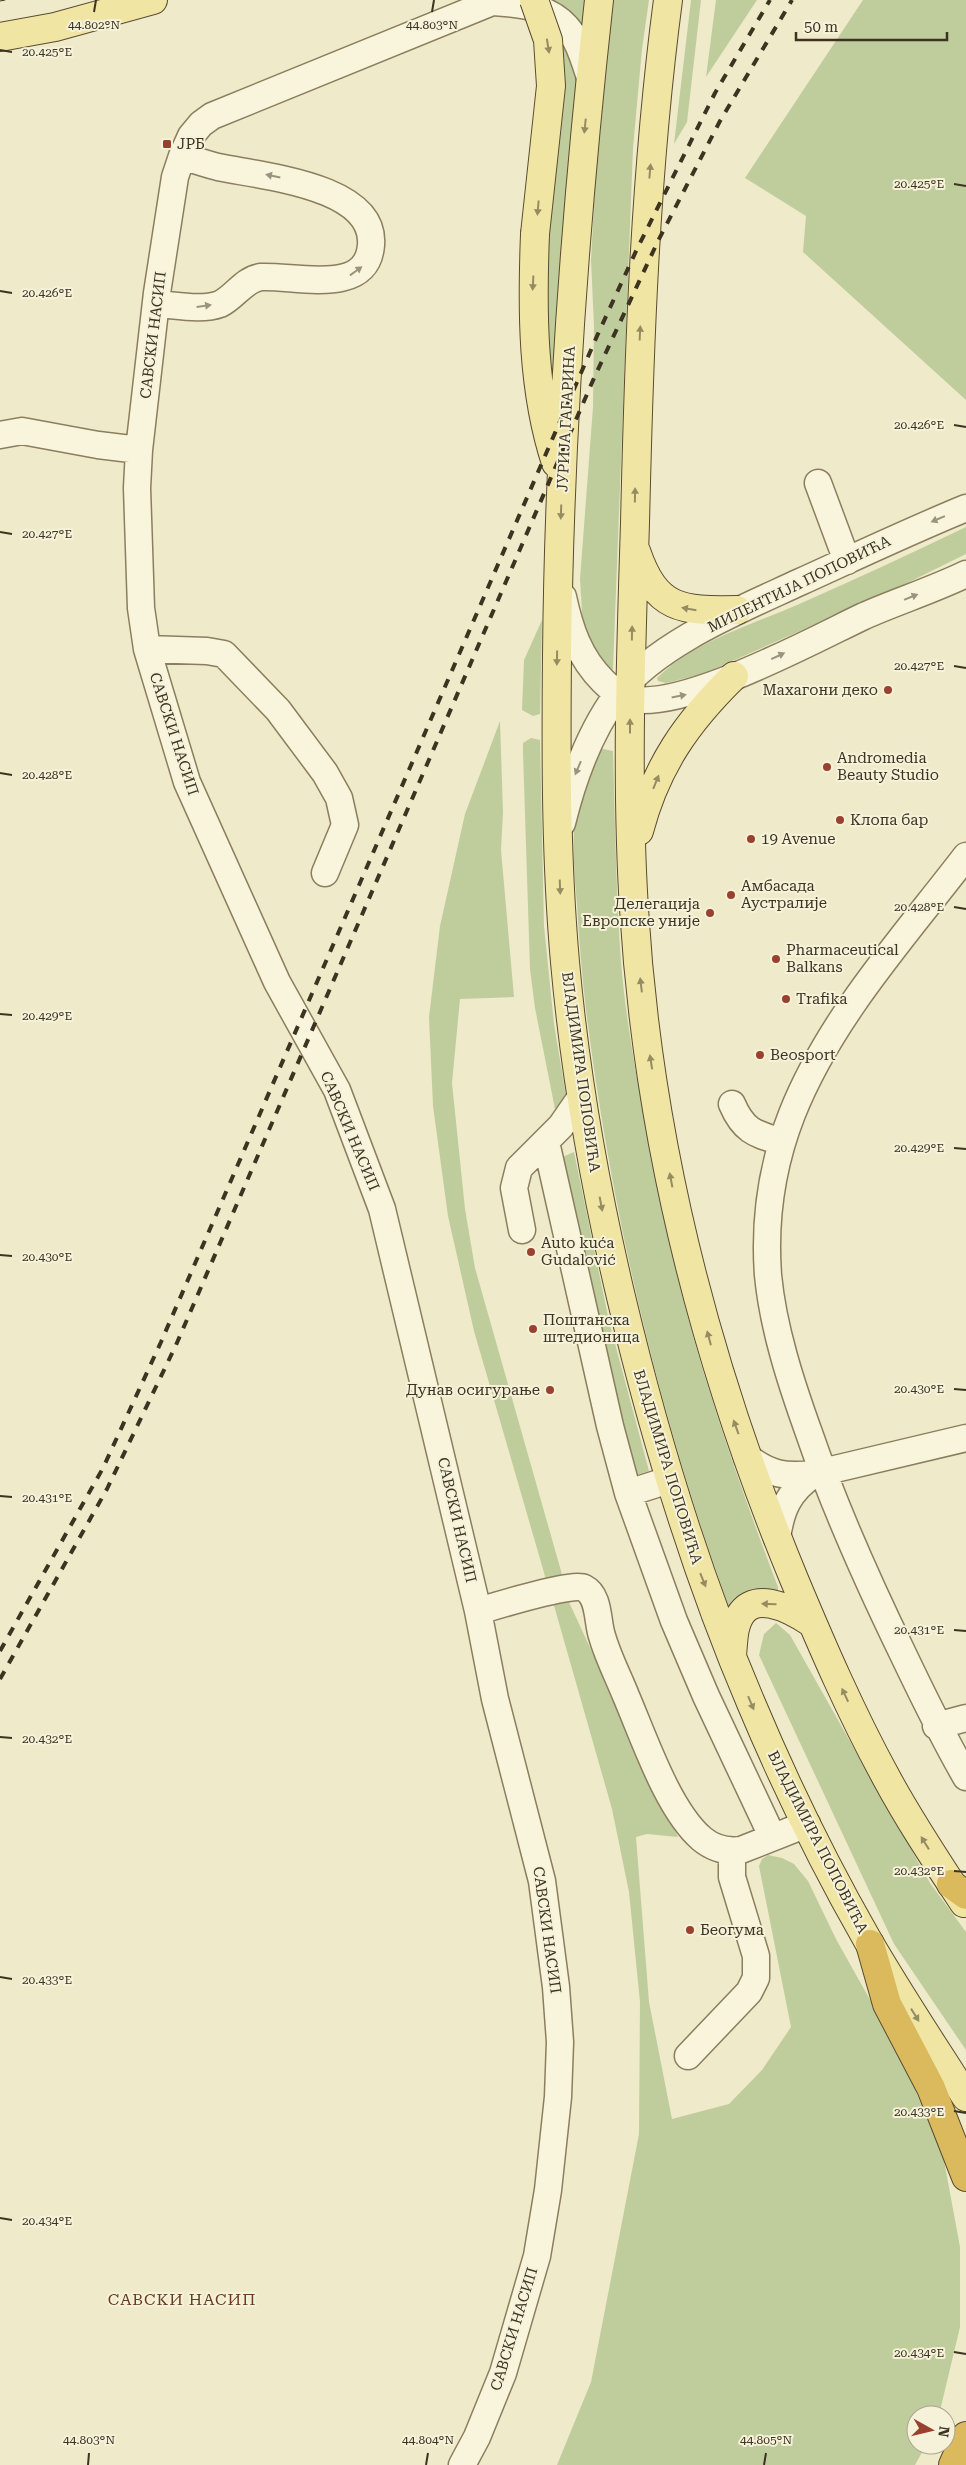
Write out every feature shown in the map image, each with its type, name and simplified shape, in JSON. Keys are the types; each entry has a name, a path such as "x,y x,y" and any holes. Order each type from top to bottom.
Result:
{"highway":[{"path":"870,1944 887,2004 930,2088 966,2177"}],"main road":[{"path":"0,37 62,25 153,0"},
{"path":"534,0 548,40 551,86 536,234 533,293 537,370 546,427 562,478"},
{"name":"ЈУРИЈА ГАГАРИНА","path":"558,839 558,574 562,478 573,289 590,77 599,0"},
{"path":"668,0 644,260 638,367 634,544 626,692 631,862 646,1033 670,1179 692,1276 713,1355 747,1456 777,1538 812,1624 887,1778 961,1895"},
{"path":"634,544 646,576 656,590 673,605 706,611 737,610"},
{"path":"631,862 643,816 661,770 687,727 707,702 734,676"},
{"name":"ВЛАДИМИРА ПОПОВИЋА","path":"558,839 565,969 581,1097 612,1256 637,1365 669,1480 694,1556 732,1658 807,1824 870,1944 966,2097"},
{"path":"732,1658 736,1624 744,1612 752,1605 768,1603 781,1605 812,1624"}],"street":[{"name":"САВСКИ НАСИП","path":"462,2465 477,2437 503,2373 537,2256 551,2162 560,2042 556,1987 542,1881 495,1699 478,1611 382,1209 337,1090 277,982 187,782 147,649 141,608 139,566 139,450 156,304 175,177 191,136 201,124 212,116 495,1 526,4 553,15 572,34 590,77"},
{"path":"156,304 194,307 220,304 242,286 258,277 332,280 347,278 366,264 371,253 372,236 365,221 357,209 344,202 303,184 269,175 219,167 182,156"},
{"path":"0,435 22,431 98,445 139,450"},
{"path":"818,484 847,560"},
{"name":"МИЛЕНТИЈА ПОПОВИЋА","path":"558,839 576,771 592,737 626,692 670,650 737,610 966,508"},
{"path":"558,574 572,634 592,670 626,692 667,698 690,693 734,676 866,616 966,574"},
{"path":"147,649 207,651 224,654 278,710 325,773 339,798 344,825 325,873"},
{"path":"966,856 861,993 808,1080 792,1113 776,1163 767,1233 768,1276 786,1362 818,1473 936,1726 966,1777"},
{"path":"522,1230 514,1188 517,1174 525,1162 561,1126 581,1097"},
{"path":"732,1104 742,1123 751,1132 782,1142"},
{"path":"546,1142 604,1397 628,1492 674,1621 706,1696 772,1836"},
{"path":"747,1456 770,1471 789,1476 818,1473 966,1438"},
{"path":"777,1538 780,1516 789,1496 800,1484 818,1473"},
{"path":"628,1492 669,1480"},
{"path":"478,1611 566,1588 582,1587 587,1590 594,1601 602,1638 637,1722 679,1811 689,1826 708,1843 732,1851 741,1850 772,1836 807,1824"},
{"path":"936,1726 966,1718"},
{"path":"688,2056 749,1992 756,1978 756,1956 732,1877 732,1851"}],"green space":[{"path":"546,0 592,0 587,48"},
{"path":"614,0 649,0 642,49 633,148 613,669 609,670 600,661 583,628 580,579 593,407 594,326 591,260 600,94"},
{"path":"691,0 701,0 687,122 674,144"},
{"path":"716,0 757,0 706,77"},
{"path":"863,0 966,0 966,400 803,252 806,216 745,178"},
{"path":"560,35 582,78 559,395 551,396 545,283 560,98"},
{"path":"966,527 966,554 897,588 703,674 666,683 658,681 657,678 672,665 705,644 840,586"},
{"path":"542,620 540,714 533,716 522,710 524,660"},
{"path":"500,721 503,812 501,850 514,997 460,999 452,1083 465,1209 475,1268 563,1578 547,1583 474,1331 448,1216 433,1106 429,1017 440,926 465,814"},
{"path":"531,738 540,740 544,926 554,1024 566,1096 555,1109 535,1008 530,969 523,743"},
{"path":"598,748 613,751 618,909 623,984 636,1074 655,1172 684,1301 701,1365 743,1492 778,1587 778,1591 770,1590 730,1610 704,1537 660,1389 624,1239 597,1087 582,971 574,843 577,806"},
{"path":"574,1152 609,1321 649,1471 636,1475 595,1323 560,1158"},
{"path":"567,1598 678,1837 647,1834 636,1837 649,2002 672,2119 729,2104 762,2070 791,2027 759,1866 762,1859 768,1855 782,1858 794,1864 808,1881 836,1939 897,2048 943,2155 960,2247 960,2327 941,2405 906,2405 906,2455 920,2455 915,2465 557,2465 591,2382 639,2134 640,2002 629,1892 612,1809 553,1602"},
{"path":"776,1623 790,1635 930,1883 966,1932 966,2050 894,1944 759,1655 764,1634"}],"tram line":[{"path":"0,1 5,0"}],"railway":[{"path":"0,1651 103,1468 161,1342 597,336 637,249 715,93 770,0"},
{"path":"0,1679 107,1489 176,1345 594,378 658,241 720,121 792,0"}],"place":[{"name":"ЈРБ","path":"167,144"},
{"name":"Махагони деко","path":"888,690"},
{"name":"Andromedia Beauty Studio","path":"827,767"},
{"name":"Клопа бар","path":"840,820"},
{"name":"19 Avenue","path":"751,839"},
{"name":"Амбасада Аустралије","path":"731,895"},
{"name":"Делегација Европске уније","path":"710,913"},
{"name":"Pharmaceutical Balkans","path":"776,959"},
{"name":"Trafika","path":"786,999"},
{"name":"Beosport","path":"760,1055"},
{"name":"Auto kuća Gudalović","path":"531,1252"},
{"name":"Поштанска штедионица","path":"533,1329"},
{"name":"Дунав осигурање","path":"550,1390"},
{"name":"Беогума","path":"690,1930"}],"district":[{"name":"САВСКИ НАСИП","path":"182,2299"}]}
